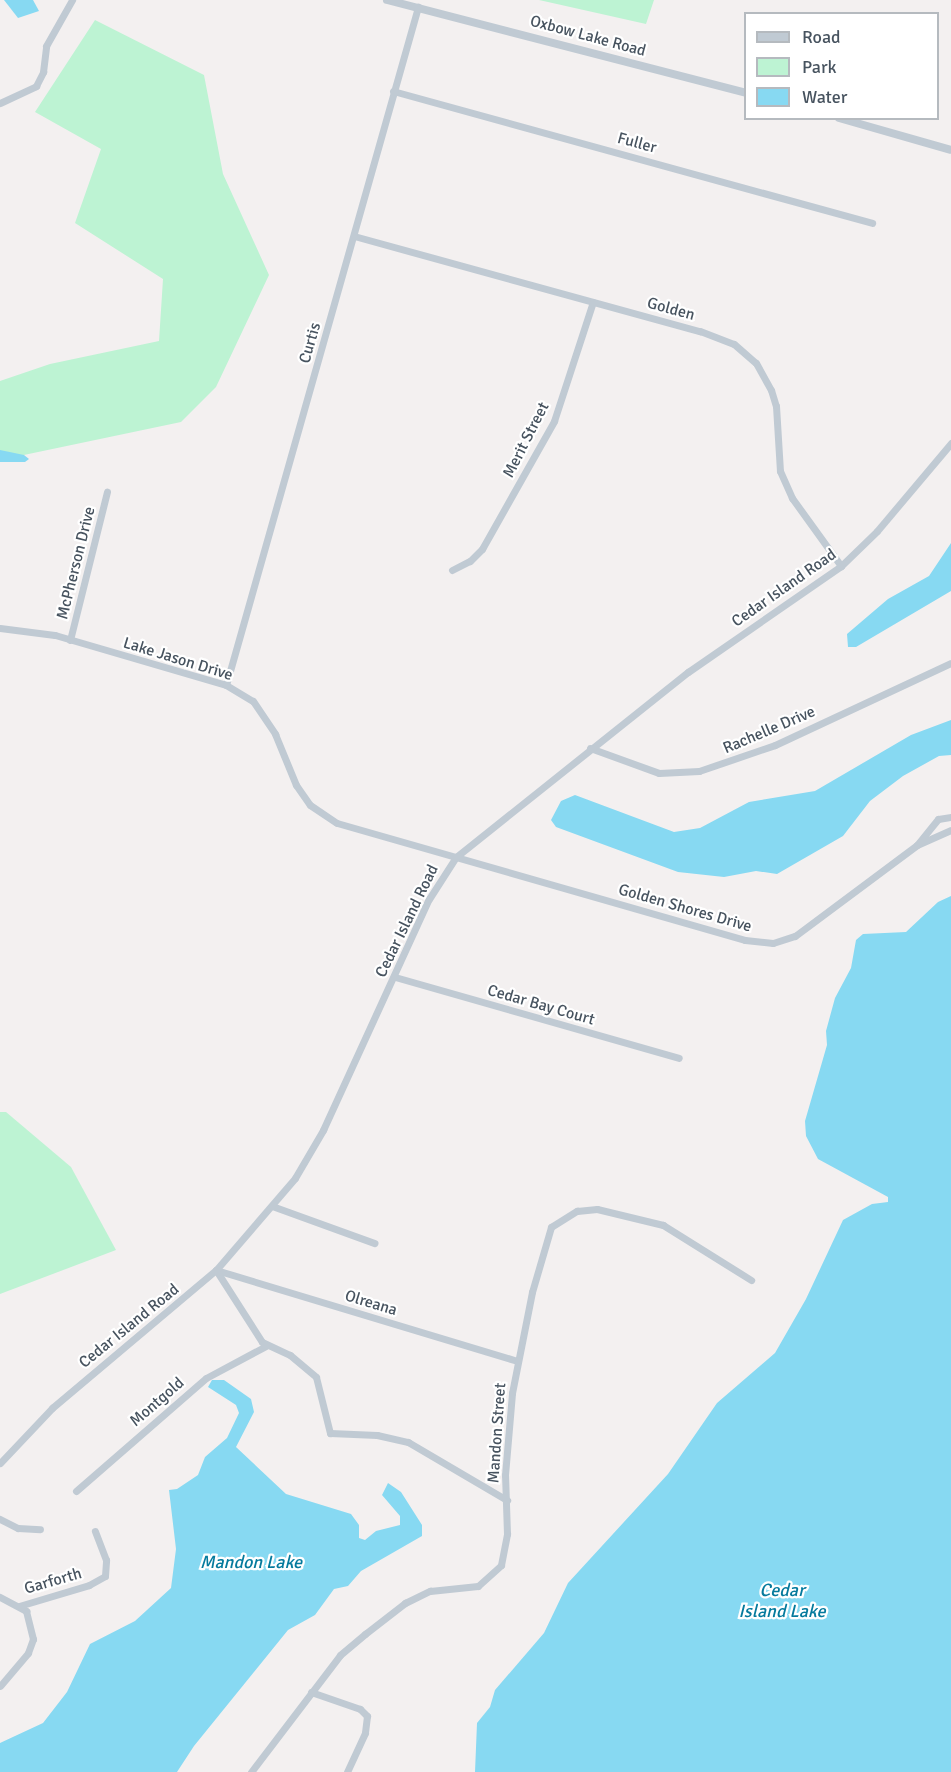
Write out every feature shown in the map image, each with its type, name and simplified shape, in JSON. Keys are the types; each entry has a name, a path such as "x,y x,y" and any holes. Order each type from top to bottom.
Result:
{"street":[{"path":"0,103 36,86 43,72 46,46 72,0"},
{"name":"Oxbow Lake Road","path":"387,0 744,92"},
{"name":"Curtis","path":"226,686 418,7"},
{"name":"Fuller","path":"393,91 873,223"},
{"path":"845,120 951,150"},
{"name":"Golden","path":"354,236 700,331 734,345 756,363 776,406 780,471 792,498 841,566"},
{"name":"Merit Street","path":"452,570 470,561 482,549 554,421 593,302"},
{"name":"Cedar Island Road","path":"0,1463 52,1408 216,1270 272,1206 314,1148 434,890 456,857 693,668 841,566 867,542 951,443"},
{"name":"McPherson Drive","path":"69,640 107,492"},
{"name":"Lake Jason Drive","path":"0,628 31,630 226,686 253,701 275,734 296,785 322,815 353,829 456,857"},
{"name":"Rachelle Drive","path":"590,748 659,773 699,771 775,745 951,663"},
{"name":"Golden Shores Drive","path":"917,845 938,819 951,817"},
{"name":"Golden Shores Drive","path":"456,857 745,940 769,943 786,940 804,930 917,845 951,830"},
{"name":"Cedar Bay Court","path":"394,977 679,1058"},
{"path":"272,1206 374,1243"},
{"name":"Mandon Street","path":"251,1772 340,1655 405,1602 430,1591 478,1586 492,1578 504,1552 507,1500 505,1475 517,1361 551,1227 577,1211 597,1209 663,1225 751,1280"},
{"path":"216,1270 266,1346 290,1355 316,1377 330,1433 377,1435 408,1442 507,1500"},
{"name":"Olreana","path":"216,1270 517,1361"},
{"name":"Montgold","path":"76,1491 206,1378 266,1346"},
{"path":"0,1519 21,1529 40,1529"},
{"name":"Garforth","path":"19,1606 89,1586 105,1576 106,1560 95,1531"},
{"path":"0,1596 19,1606"},
{"name":"Garforth","path":"0,1686 28,1653 33,1639 26,1611 19,1606"},
{"path":"311,1692 360,1709 367,1716 365,1733 347,1772"}],"green space":[{"path":"539,0 654,0 646,24"},
{"path":"95,20 204,75 223,174 269,275 216,387 181,422 0,460 0,381 50,364 159,341 163,279 75,223 101,149 35,112"},
{"path":"0,1112 6,1112 71,1167 116,1250 0,1294"}],"water":[{"path":"4,0 33,0 39,11 18,18"},
{"path":"0,450 24,455 29,459 25,462 0,462"},
{"path":"951,543 951,591 856,647 848,647 847,634 888,599 929,576"},
{"path":"951,720 951,755 939,756 903,776 870,801 843,836 777,874 756,871 724,877 678,872 556,827 551,820 561,801 575,795 674,832 700,828 749,802 815,791 911,735"},
{"name":"Cedar Island Lake","path":"951,896 951,1772 475,1772 477,1723 490,1707 495,1690 544,1633 568,1583 668,1474 717,1403 775,1353 806,1299 843,1220 872,1204 888,1202 888,1197 818,1159 806,1136 805,1121 827,1045 826,1031 835,998 851,968 856,940 863,934 906,932 938,902"},
{"name":"Mandon Lake","path":"212,1380 224,1380 251,1399 254,1412 236,1447 286,1494 351,1514 359,1525 359,1538 365,1540 376,1531 400,1525 400,1516 382,1495 388,1483 401,1492 422,1525 422,1536 361,1571 348,1586 334,1589 315,1615 288,1630 194,1746 177,1772 0,1772 0,1743 43,1723 67,1692 90,1644 135,1621 171,1588 176,1549 169,1490 177,1489 198,1475 205,1457 227,1438 239,1413 236,1405 208,1387"}]}
